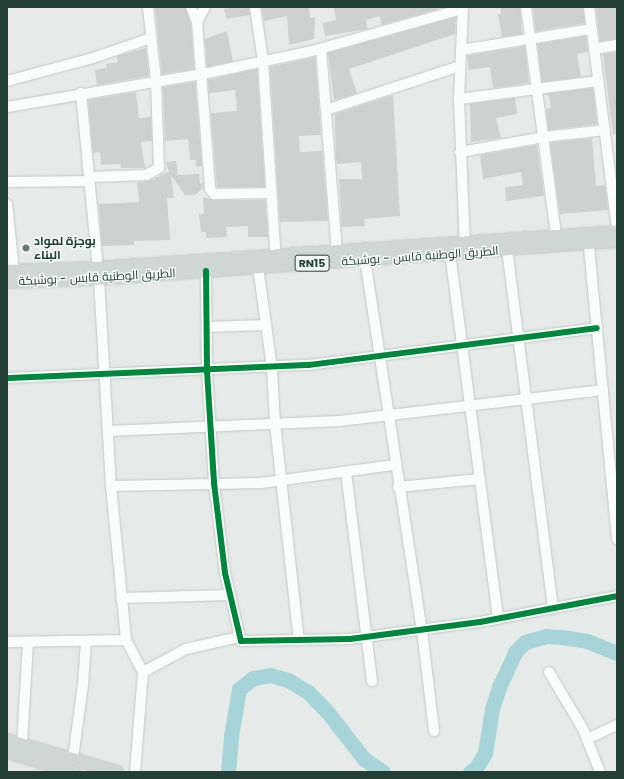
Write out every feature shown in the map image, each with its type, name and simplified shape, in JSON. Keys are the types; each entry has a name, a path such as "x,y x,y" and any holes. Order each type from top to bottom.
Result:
{"main road":[{"name":"الطريق الوطنية قابس - بوشبكة","path":"11,271 98,274 206,271 258,267 276,261 337,252 465,248 507,249 588,239 617,232"},
{"name":"الطريق الوطنية قابس - بوشبكة","path":"7,282 276,261 365,260 450,253 465,248 556,236 617,241"},
{"path":"7,740 117,772"},
{"path":"7,752 74,772"}],"street":[{"path":"7,182 146,175 159,168 156,80 148,7"},
{"path":"191,7 197,22 203,74 212,193 271,193"},
{"path":"197,22 205,7"},
{"path":"255,7 263,61 276,261"},
{"path":"526,7 538,88 556,236"},
{"path":"589,7 617,228"},
{"path":"7,107 156,80 203,74 321,49 462,8 459,99 465,248"},
{"path":"461,50 591,29"},
{"path":"7,81 93,58 151,38"},
{"path":"594,49 617,45"},
{"path":"321,49 337,252"},
{"path":"326,110 460,66"},
{"path":"459,99 598,81"},
{"path":"81,94 106,374 110,486 121,598 126,640 144,672 135,772"},
{"path":"460,152 544,137 604,130"},
{"path":"7,204 11,271"},
{"path":"588,239 617,540"},
{"path":"507,249 524,397 553,607"},
{"path":"450,253 498,619"},
{"path":"365,260 378,356 389,415 398,487 422,630 434,731"},
{"path":"258,267 272,368 275,424 299,640"},
{"path":"206,271 207,371 213,427 214,483 230,595 239,637 244,642 368,637 498,619 553,607 617,596"},
{"path":"207,327 266,325"},
{"path":"7,378 272,368 332,363 517,336 597,328"},
{"path":"108,431 275,424 389,415 524,397 603,390"},
{"path":"110,486 281,481 395,465"},
{"path":"346,472 368,637 372,682"},
{"path":"398,487 480,479"},
{"path":"121,598 230,595"},
{"path":"144,672 186,649 239,637"},
{"path":"7,642 126,640"},
{"path":"73,758 83,685 86,641"},
{"path":"22,744 28,642"},
{"path":"549,672 587,739 600,772"},
{"path":"587,739 617,725"}],"building":[{"path":"155,7 185,7 191,23 194,69 162,74"},
{"path":"231,7 249,7 250,15 227,19 224,9"},
{"path":"262,7 309,7 310,18 315,17 314,39 289,45 287,16 264,21"},
{"path":"445,7 381,25 380,16 366,20 368,29 325,36 323,23 336,20 334,8"},
{"path":"500,7 520,7 522,34 502,37 498,14 501,14"},
{"path":"533,7 583,7 585,23 536,31"},
{"path":"596,7 617,7 617,39 600,41"},
{"path":"456,17 455,34 349,69 357,93 334,100 328,53"},
{"path":"227,31 233,61 207,67 205,39"},
{"path":"586,36 588,52 577,54 581,77 542,82 537,44"},
{"path":"525,46 529,83 493,88 490,67 469,70 467,56"},
{"path":"146,48 149,76 97,85 95,70 107,68 106,64 118,62 117,56"},
{"path":"617,52 617,134 613,134 603,54"},
{"path":"315,57 321,135 299,136 300,152 322,151 328,221 280,222 270,67"},
{"path":"257,69 265,187 217,187 211,113 237,111 236,98 235,90 209,93 208,80"},
{"path":"195,82 202,166 196,167 196,160 190,160 188,139 165,141 163,87"},
{"path":"593,88 597,124 549,130 546,109 551,108 549,95 545,94"},
{"path":"136,92 139,118 151,117 152,141 141,142 145,168 121,168 120,164 101,165 100,152 93,153 88,100"},
{"path":"393,95 400,216 364,219 365,226 342,227 339,179 362,179 361,162 338,164 336,161 335,114"},
{"path":"515,98 517,114 496,118 501,138 471,142 470,104"},
{"path":"592,138 596,186 605,185 608,210 560,214 550,143"},
{"path":"537,145 544,196 506,201 505,187 523,185 521,172 483,179 480,155"},
{"path":"176,161 178,175 199,174 200,184 203,183 203,188 195,195 185,195 171,175 174,198 167,198 170,240 134,241 134,245 102,246 99,204 139,202 137,182 149,181 169,172 166,162"},
{"path":"203,197 214,200 265,200 268,237 248,237 248,226 226,227 227,237 206,238 206,232 201,232 199,214 204,214"}],"waterway":[{"path":"470,772 476,768 485,753 492,709 499,687 515,652 525,642 546,636 562,637 587,641 617,653"},
{"path":"228,772 231,736 239,689 253,678 270,675 288,680 308,692 329,714 364,759 383,772"}],"cycle path":[{"path":"206,271 207,371 214,483 225,573 241,641 350,639 480,622 617,596"},
{"path":"7,378 309,365 597,328"}],"place":[{"name":"بوجزة لمواد البناء","path":"26,248"}]}
